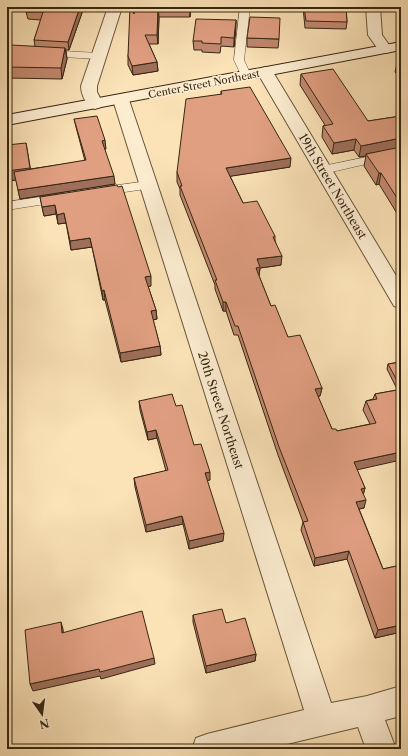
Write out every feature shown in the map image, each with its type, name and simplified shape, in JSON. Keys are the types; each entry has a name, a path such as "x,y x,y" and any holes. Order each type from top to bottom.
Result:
{"street":[{"path":"94,104 89,92 89,86 115,7"},
{"path":"373,7 375,35 385,49"},
{"name":"Center Street Northeast","path":"7,120 121,100 401,46"},
{"name":"19th Street Northeast","path":"265,72 401,301"},
{"name":"20th Street Northeast","path":"121,100 322,720"},
{"path":"207,749 322,720 367,711 401,701"},
{"path":"367,711 381,749"}],"lane":[{"path":"245,7 239,60 246,75"},
{"path":"7,51 99,56"},
{"path":"323,170 401,154"},
{"path":"93,193 148,185"},
{"path":"7,206 69,197"}],"building":[{"path":"28,7 80,7 68,42 34,40 43,12 26,12"},
{"path":"130,7 134,14 135,7 190,7 158,8 157,35 145,35 157,62 132,66 128,56"},
{"path":"304,7 346,7 347,22 306,21"},
{"path":"250,17 280,18 279,39 247,38"},
{"path":"196,19 236,20 234,38 221,37 221,44 193,41"},
{"path":"11,45 65,48 61,68 7,67 7,53"},
{"path":"333,69 368,121 401,116 401,138 361,146 356,139 334,143 323,126 333,124 301,74"},
{"path":"250,87 291,158 226,168 243,203 257,201 275,236 273,237 282,256 257,259 260,267 256,268 271,306 275,305 288,337 300,335 322,388 315,389 332,429 336,429 337,431 376,423 366,401 377,399 375,394 397,390 401,398 401,452 354,462 365,488 361,489 366,500 356,502 383,569 401,565 401,625 378,630 349,551 315,558 303,522 308,521 279,447 238,326 235,326 226,302 223,302 215,280 217,280 180,186 182,186 177,172 186,99 222,94 221,91"},
{"path":"97,116 105,140 102,141 114,176 18,190 14,172 86,160 74,119"},
{"path":"26,143 30,168 7,171 7,145"},
{"path":"401,147 401,204 381,173 379,173 366,154"},
{"path":"117,185 118,187 122,186 151,276 145,277 156,310 151,311 160,346 120,353 104,290 102,291 90,238 70,241 64,213 57,215 55,205 42,207 40,197"},
{"path":"401,362 401,385 400,386 388,364"},
{"path":"172,394 176,406 182,405 194,445 201,444 210,472 205,473 224,533 189,541 182,516 146,525 134,478 168,470 156,430 147,432 139,401"},
{"path":"222,609 226,623 245,618 256,654 206,666 193,615"},
{"path":"142,611 154,658 100,672 99,669 30,684 25,630 61,622 62,633"}]}
